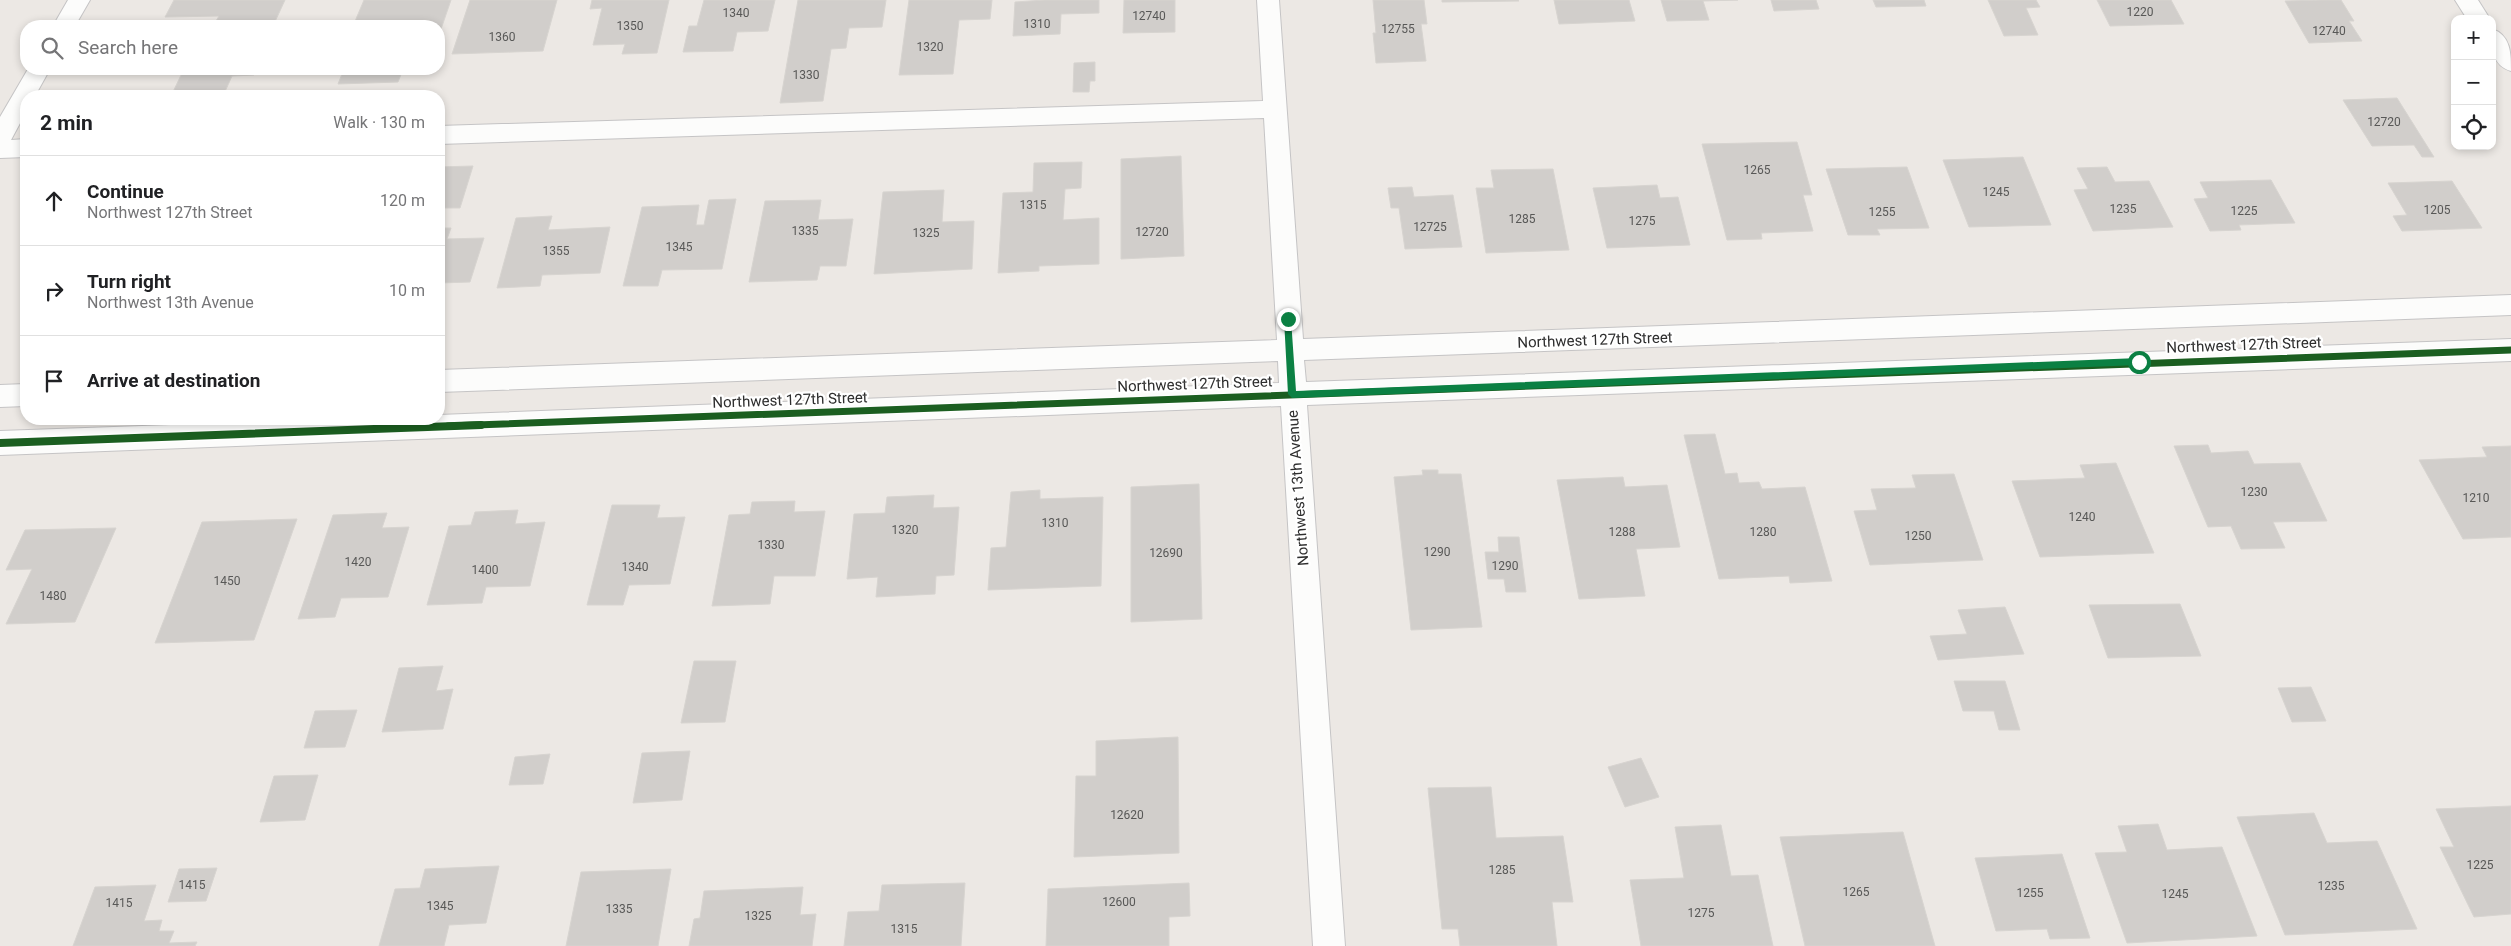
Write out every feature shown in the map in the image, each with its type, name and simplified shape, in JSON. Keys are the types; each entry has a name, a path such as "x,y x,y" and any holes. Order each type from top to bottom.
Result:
{"street":[{"path":"67,20 79,0"},
{"name":"Northwest 13th Avenue","path":"1268,0 1329,946"},
{"path":"2466,0 2476,15"},
{"path":"2496,42 2511,63"},
{"path":"27,90 36,75"},
{"path":"0,138 20,103"},
{"path":"445,136 1275,109"},
{"path":"0,149 20,148"},
{"name":"Northwest 127th Street","path":"445,381 2511,305"},
{"name":"Northwest 127th Street","path":"0,444 2139,362 2511,350"},
{"path":"0,396 20,395"}],"building":[{"path":"174,0 285,0 276,20 217,20 219,16 165,17"},
{"path":"364,0 451,0 444,20 356,20"},
{"path":"470,0 557,0 543,51 452,54"},
{"path":"592,0 669,0 657,53 622,54 625,44 593,45 602,8 590,9"},
{"path":"704,0 775,0 768,31 737,32 733,51 683,52 689,26 697,26"},
{"path":"798,0 886,0 882,27 849,28 846,48 831,49 823,101 780,103"},
{"path":"909,0 992,0 990,19 959,20 953,74 899,75"},
{"path":"1099,0 1099,13 1061,14 1060,34 1013,36 1015,2"},
{"path":"1124,0 1175,0 1175,32 1123,33"},
{"path":"1373,0 1424,0 1427,24 1421,24 1426,61 1376,63 1373,33 1376,33"},
{"path":"1442,0 1518,0 1519,1 1442,2"},
{"path":"1554,0 1629,0 1635,21 1559,24"},
{"path":"1661,0 1738,0 1703,1 1709,20 1667,21"},
{"path":"1771,0 1816,0 1819,9 1774,11"},
{"path":"1873,0 1924,0 1926,6 1876,7"},
{"path":"1988,0 2036,0 2040,7 2026,8 2038,35 2004,36"},
{"path":"2097,0 2171,0 2184,24 2110,26"},
{"path":"2341,0 2354,21 2349,21 2362,41 2309,43 2285,1"},
{"path":"1095,62 1095,81 1090,81 1089,92 1073,92 1074,63"},
{"path":"181,75 254,75 232,76 226,90 174,90"},
{"path":"342,75 401,75 398,82 338,84"},
{"path":"2397,98 2434,157 2422,157 2414,145 2372,146 2343,100"},
{"path":"1797,142 1812,195 1803,195 1813,231 1761,233 1762,239 1727,240 1702,144"},
{"path":"1181,156 1184,256 1121,259 1121,159"},
{"path":"2023,157 2051,225 1969,227 1943,160"},
{"path":"1082,162 1081,188 1065,189 1063,220 1099,218 1099,264 1039,266 1039,271 998,273 1003,193 1033,192 1034,163"},
{"path":"473,166 460,208 445,208 445,167"},
{"path":"1907,167 1929,228 1877,229 1880,235 1848,235 1826,169"},
{"path":"2107,167 2115,182 2149,181 2173,227 2093,231 2074,190 2088,189 2077,168"},
{"path":"1553,169 1569,250 1486,253 1476,188 1494,188 1491,170"},
{"path":"2271,180 2295,223 2239,225 2241,230 2210,231 2194,199 2208,198 2200,182"},
{"path":"2452,181 2482,228 2402,231 2393,216 2407,215 2388,183"},
{"path":"1657,185 1660,198 1678,197 1690,245 1607,248 1593,188"},
{"path":"1412,187 1414,197 1453,195 1462,247 1405,249 1399,208 1391,208 1388,188"},
{"path":"944,190 942,222 974,221 972,269 874,274 883,192"},
{"path":"736,199 722,269 662,270 658,286 623,286 642,207 699,205 696,225 704,225 709,200"},
{"path":"821,200 818,220 853,219 846,266 820,266 817,280 749,282 765,201"},
{"path":"552,216 548,230 610,227 600,273 542,275 540,286 497,288 516,218"},
{"path":"445,228 451,228 447,239 484,238 470,282 445,283"},
{"path":"1715,434 1725,474 1737,473 1739,483 1759,482 1762,489 1805,487 1832,581 1790,583 1789,576 1719,579 1684,435"},
{"path":"2208,445 2211,453 2248,451 2254,464 2300,463 2327,521 2273,522 2285,548 2241,549 2231,526 2208,527 2174,446"},
{"path":"2511,446 2511,537 2463,539 2419,460 2487,457 2482,447"},
{"path":"2116,463 2154,553 2040,557 2012,481 2085,478 2080,465"},
{"path":"1422,470 1438,470 1438,474 1461,474 1482,627 1411,630 1394,477 1423,475"},
{"path":"1954,474 1983,560 1870,565 1854,511 1877,510 1871,489 1916,488 1912,475"},
{"path":"1623,477 1625,487 1667,485 1680,547 1636,549 1645,596 1579,599 1557,480"},
{"path":"1199,484 1202,619 1131,622 1131,487"},
{"path":"1040,490 1040,499 1103,497 1101,586 988,590 991,548 1006,547 1011,492"},
{"path":"934,495 933,508 959,507 954,575 936,576 935,594 876,597 878,577 847,579 854,514 885,513 887,497"},
{"path":"795,501 794,512 825,511 815,576 774,576 770,604 712,606 729,515 750,514 752,502"},
{"path":"612,505 660,505 657,518 685,517 670,584 629,585 623,605 587,605"},
{"path":"518,510 515,524 545,522 530,586 486,587 482,603 427,605 449,526 471,525 475,512"},
{"path":"387,513 382,528 409,527 388,597 341,598 335,617 298,619 333,515"},
{"path":"297,519 254,640 155,643 202,522"},
{"path":"116,528 75,622 6,624 32,569 6,570 25,530"},
{"path":"1498,537 1519,537 1526,592 1506,592 1504,579 1488,579 1485,552 1499,552"},
{"path":"2180,604 2201,656 2108,658 2089,605"},
{"path":"2005,607 2024,654 1938,660 1930,636 1967,634 1958,610"},
{"path":"694,661 736,661 725,722 681,723"},
{"path":"443,666 436,691 453,689 443,729 382,732 399,668"},
{"path":"1954,681 2005,681 2020,730 1999,730 1994,711 1963,711"},
{"path":"2311,687 2326,721 2292,722 2278,688"},
{"path":"357,710 345,747 304,748 315,711"},
{"path":"1178,737 1179,853 1074,857 1076,776 1096,776 1096,741"},
{"path":"690,751 682,800 633,803 642,753"},
{"path":"550,754 543,784 509,785 515,757"},
{"path":"1641,758 1659,797 1625,807 1608,767"},
{"path":"318,775 305,820 260,822 274,776"},
{"path":"1491,787 1496,838 1563,836 1573,902 1552,902 1557,946 1460,946 1458,929 1442,929 1428,788"},
{"path":"2511,806 2511,914 2474,917 2440,847 2454,847 2436,809"},
{"path":"2314,813 2327,843 2377,841 2417,929 2285,935 2237,817"},
{"path":"2158,824 2167,850 2222,847 2257,936 2127,943 2095,853 2127,852 2118,826"},
{"path":"1721,825 1731,876 1758,875 1773,946 1641,946 1630,880 1684,878 1675,827"},
{"path":"1903,832 1935,946 1805,946 1780,837"},
{"path":"2062,854 2090,938 2050,939 2047,929 1996,931 1975,858"},
{"path":"499,866 486,923 449,925 444,946 379,946 395,889 420,888 425,869"},
{"path":"217,868 206,901 168,902 179,869"},
{"path":"671,869 658,946 566,946 581,872"},
{"path":"965,883 961,946 844,946 848,912 879,911 882,885"},
{"path":"1189,883 1190,916 1169,917 1169,946 1046,946 1048,889"},
{"path":"156,885 144,921 162,920 159,931 174,931 169,943 197,942 195,946 73,946 95,887"},
{"path":"803,887 800,915 816,914 812,946 689,946 694,919 700,918 704,891"}],"cycle path":[{"path":"0,443 2139,362 2511,350"}],"route":[{"path":"1288,319 1292,394 2139,362"}]}
